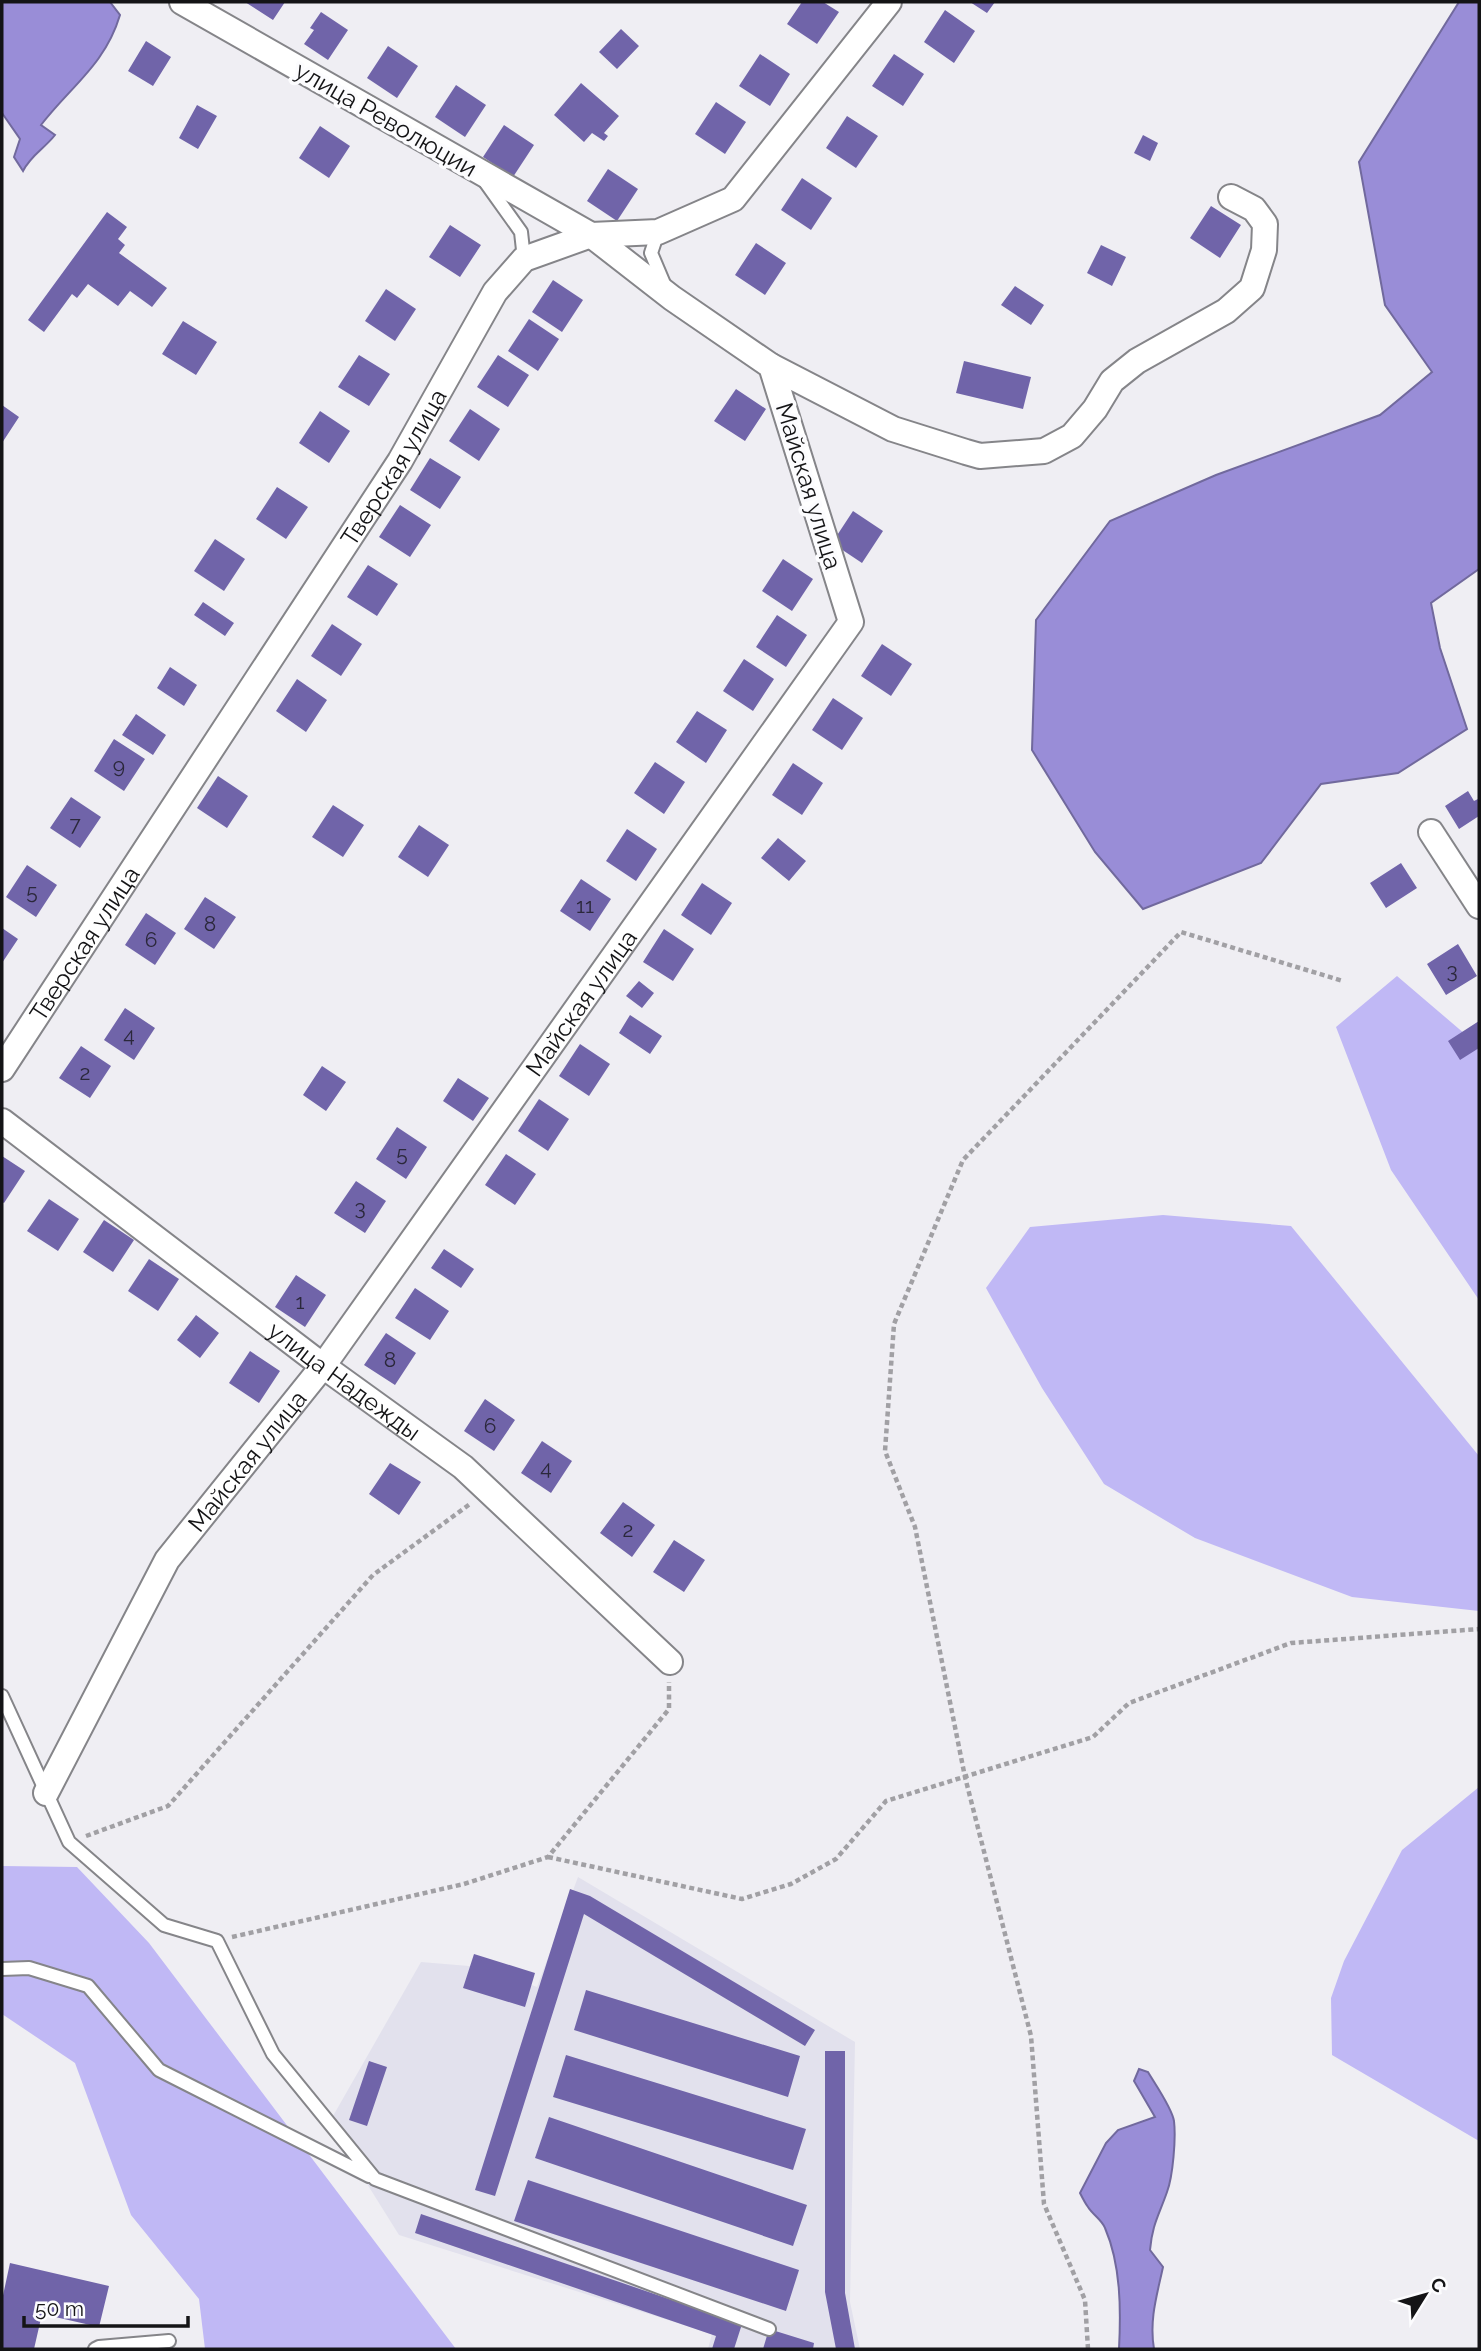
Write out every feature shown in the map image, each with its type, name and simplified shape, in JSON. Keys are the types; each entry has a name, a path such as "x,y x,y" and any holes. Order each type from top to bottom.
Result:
{"street":[{"name":"улица Революции","path":"183,2 591,235"},
{"name":"Тверская улица","path":"2,1069 400,461 495,292 524,259 591,235 658,232 733,200 889,2"},
{"path":"591,235 672,298 771,366 893,429 980,456 1044,451 1072,436 1095,409 1112,381 1137,361 1226,311 1252,288 1264,250 1265,224 1254,209 1231,197"},
{"name":"Майская улица","path":"46,1793 167,1560 323,1366 851,622 771,366"},
{"path":"1432,832 1479,906"},
{"name":"улица Надежды","path":"2,1121 323,1366 463,1467 670,1662"}],"lane":[{"path":"473,169 495,192 521,232 524,259"},
{"path":"658,232 651,253 672,298"},
{"path":"2,1696 69,1842 164,1925 217,1941 273,2054 375,2179"},
{"path":"2,1969 29,1968 88,1986 159,2070 375,2179 769,2329"},
{"path":"95,2349 169,2341"}],"path":[{"path":"1088,2349 1085,2300 1044,2204 1031,2036 965,1777 915,1527 885,1451 894,1324 962,1160 1181,932 1343,981"},
{"path":"69,1842 168,1806 373,1575 489,1491"},
{"path":"217,1941 464,1884 548,1857 742,1899 791,1884 836,1858 886,1801 1093,1737 1129,1703 1291,1643 1479,1629"},
{"path":"548,1857 669,1709 670,1662"}],"shaded area":[{"path":"2,2 110,2 120,15 106,48 41,125 55,135 23,171 14,157 20,139 2,113"},
{"path":"1459,2 1479,2 1479,569 1431,603 1440,648 1467,729 1398,773 1321,784 1261,863 1143,909 1095,852 1032,750 1036,620 1110,521 1216,475 1380,415 1432,372 1385,305 1359,162"},
{"path":"1397,976 1479,1046 1479,1300 1391,1170 1336,1027"},
{"path":"1163,1215 1291,1226 1479,1456 1479,1611 1352,1597 1195,1538 1104,1484 1042,1388 986,1288 1030,1227"},
{"path":"1479,1787 1479,2141 1332,2055 1331,1998 1344,1961 1402,1850"},
{"path":"2,1866 77,1867 149,1943 456,2349 205,2349 199,2299 131,2215 75,2063 2,2014"},
{"path":"578,1877 855,2042 850,2302 860,2349 708,2349 712,2334 399,2235 329,2123 421,1962 481,1967 537,1987"},
{"path":"1139,2069 1148,2072 1170,2110 1174,2121 1174,2147 1169,2185 1154,2227 1150,2250 1163,2267 1153,2318 1154,2349 1119,2349 1120,2303 1114,2257 1104,2225 1090,2210 1080,2193 1106,2143 1118,2130 1155,2117 1134,2081"}],"building":[{"path":"245,2 285,2 273,20"},
{"path":"802,2 823,2 839,12 817,44 787,24"},
{"path":"970,2 995,2 987,13"},
{"path":"945,10 975,31 954,63 924,42"},
{"path":"321,12 348,30 328,60 304,44 314,30 310,28"},
{"path":"621,29 639,46 617,69 599,52"},
{"path":"146,41 171,57 153,86 128,71"},
{"path":"388,46 418,66 397,98 367,78"},
{"path":"760,54 790,74 770,106 739,86"},
{"path":"894,54 924,74 903,106 872,86"},
{"path":"581,83 619,116 604,133 608,136 604,141 592,133 584,142 554,115"},
{"path":"456,85 486,105 465,137 435,117"},
{"path":"716,102 746,122 725,154 695,134"},
{"path":"197,105 217,116 198,149 179,138"},
{"path":"847,116 878,136 856,168 826,148"},
{"path":"504,125 534,145 513,177 483,157"},
{"path":"320,126 350,146 329,178 299,158"},
{"path":"1143,135 1158,143 1150,161 1134,153"},
{"path":"608,169 638,189 617,221 587,201"},
{"path":"802,178 832,198 811,230 781,210"},
{"path":"1211,206 1241,225 1220,258 1190,238"},
{"path":"107,212 127,227 118,239 125,245 119,253 167,288 152,307 130,291 118,306 88,284 77,298 72,294 44,332 28,320"},
{"path":"450,225 481,245 460,277 429,257"},
{"path":"756,243 786,263 765,295 735,275"},
{"path":"1101,245 1126,257 1112,286 1087,273"},
{"path":"553,280 583,300 562,332 532,312"},
{"path":"1015,286 1044,305 1031,325 1001,305"},
{"path":"386,289 416,309 395,341 365,321"},
{"path":"529,319 559,339 538,371 508,351"},
{"path":"183,321 217,342 196,375 162,354"},
{"path":"359,355 390,374 369,406 338,387"},
{"path":"498,355 529,375 508,407 477,387"},
{"path":"964,361 1031,377 1023,409 956,393"},
{"path":"736,389 766,409 745,441 714,421"},
{"path":"2,405 19,417 2,443"},
{"path":"470,409 500,429 479,461 449,441"},
{"path":"320,411 350,431 329,463 299,443"},
{"path":"430,458 461,477 440,509 410,490"},
{"path":"277,487 308,507 286,539 256,519"},
{"path":"400,505 431,525 410,557 379,537"},
{"path":"853,511 883,531 862,563 832,543"},
{"path":"215,539 245,559 224,591 194,571"},
{"path":"783,559 813,579 792,611 762,591"},
{"path":"368,565 398,584 377,616 347,597"},
{"path":"203,602 234,623 225,636 194,615"},
{"path":"777,615 807,635 786,667 756,647"},
{"path":"332,624 362,644 341,676 311,656"},
{"path":"882,644 912,664 891,696 861,676"},
{"path":"744,659 774,679 753,711 723,691"},
{"path":"170,667 197,685 184,706 157,688"},
{"path":"297,679 327,700 306,732 276,711"},
{"path":"833,698 863,718 842,750 812,730"},
{"path":"697,711 727,730 706,763 676,742"},
{"path":"136,714 166,735 153,755 122,735"},
{"path":"114,739 145,759 124,791 94,771"},
{"path":"655,762 685,782 664,814 634,793"},
{"path":"793,763 823,783 802,815 772,795"},
{"path":"218,776 248,796 227,828 197,808"},
{"path":"1468,791 1474,801 1479,801 1479,816 1459,829 1445,806"},
{"path":"71,797 101,817 80,848 50,828"},
{"path":"333,805 364,825 343,857 312,837"},
{"path":"419,825 449,845 428,877 398,857"},
{"path":"627,829 657,849 636,881 606,861"},
{"path":"778,838 806,861 789,881 761,858"},
{"path":"1401,863 1417,888 1386,908 1370,883"},
{"path":"27,865 57,885 36,917 6,897"},
{"path":"581,879 611,899 590,931 560,911"},
{"path":"702,883 732,903 711,935 681,915"},
{"path":"205,897 236,917 214,949 184,929"},
{"path":"146,913 176,933 155,965 125,945"},
{"path":"2,928 18,939 2,963"},
{"path":"664,929 694,949 673,981 643,962"},
{"path":"1458,944 1477,976 1446,995 1427,964"},
{"path":"639,981 654,993 642,1008 626,996"},
{"path":"125,1008 155,1028 134,1060 104,1040"},
{"path":"630,1015 662,1036 650,1054 619,1033"},
{"path":"1479,1021 1479,1048 1460,1060 1448,1041"},
{"path":"580,1044 610,1064 589,1096 559,1076"},
{"path":"81,1046 111,1066 90,1098 59,1078"},
{"path":"322,1066 346,1082 326,1111 303,1095"},
{"path":"458,1078 489,1098 473,1121 443,1101"},
{"path":"539,1099 569,1119 548,1151 518,1131"},
{"path":"397,1127 427,1147 406,1179 376,1159"},
{"path":"506,1154 536,1174 515,1205 485,1185"},
{"path":"2,1156 25,1171 4,1203 2,1202"},
{"path":"356,1181 386,1201 365,1233 334,1213"},
{"path":"49,1199 79,1219 58,1251 27,1231"},
{"path":"104,1220 134,1240 113,1272 83,1252"},
{"path":"444,1249 474,1269 461,1288 431,1268"},
{"path":"149,1259 179,1279 158,1311 128,1291"},
{"path":"296,1275 326,1295 305,1327 275,1307"},
{"path":"415,1288 449,1311 430,1340 395,1318"},
{"path":"196,1315 219,1333 200,1358 177,1340"},
{"path":"386,1333 416,1353 395,1385 364,1365"},
{"path":"250,1351 280,1371 259,1403 229,1383"},
{"path":"485,1399 515,1420 494,1451 464,1431"},
{"path":"542,1441 572,1461 551,1493 521,1473"},
{"path":"390,1463 421,1482 399,1515 369,1494"},
{"path":"623,1502 655,1525 632,1557 600,1533"},
{"path":"674,1540 705,1560 684,1592 653,1572"},
{"path":"570,1889 590,1896 815,2030 805,2046 584,1914 495,2196 475,2190"},
{"path":"474,1954 535,1973 525,2007 463,1988"},
{"path":"586,1990 800,2056 788,2097 574,2030"},
{"path":"825,2051 845,2051 845,2293 855,2349 836,2349 825,2292"},
{"path":"566,2055 806,2129 793,2170 553,2097"},
{"path":"369,2061 387,2067 367,2126 349,2120"},
{"path":"549,2117 807,2205 793,2246 535,2158"},
{"path":"528,2180 799,2270 786,2311 514,2221"},
{"path":"421,2214 742,2324 734,2349 712,2349 716,2336 415,2233"},
{"path":"10,2263 109,2286 99,2327 42,2314 34,2349 2,2349 2,2300"},
{"path":"769,2329 814,2343 813,2349 763,2349"}]}
